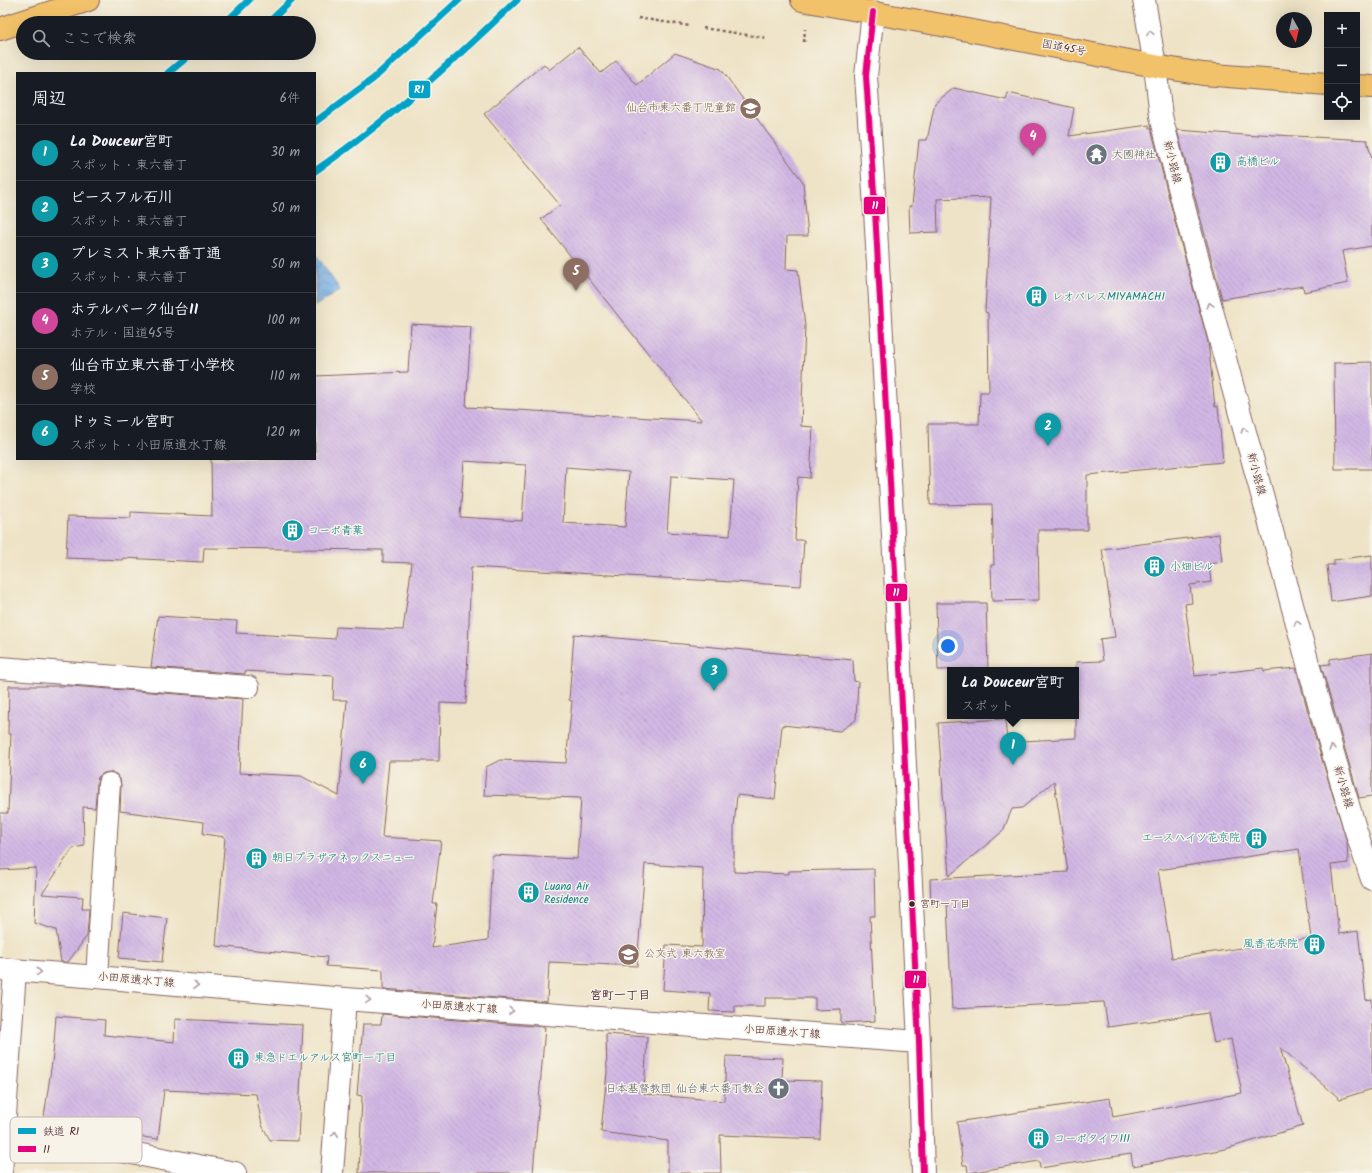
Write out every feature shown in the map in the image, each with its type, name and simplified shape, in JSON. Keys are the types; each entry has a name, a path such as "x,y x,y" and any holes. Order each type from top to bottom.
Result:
{"highway":[{"path":"39,16 88,0"},
{"name":"国道45号","path":"802,0 1203,74 1324,84"},
{"path":"0,29 16,24"},
{"path":"1360,86 1372,87"}],"street":[{"name":"新小路線","path":"1144,0 1155,66 1161,116 1187,219 1315,688 1363,824 1372,879"},
{"path":"873,12 866,76 897,600 919,1042 923,1173"},
{"path":"0,668 248,687"},
{"path":"97,977 109,784"},
{"path":"0,1173 8,970"},
{"name":"小田原遺水丁線","path":"8,970 345,999 919,1042"},
{"path":"332,1173 345,999"},
{"path":"142,1155 235,1173"}],"path":[{"path":"638,18 690,26"},
{"path":"703,28 767,38"}],"water":[{"path":"316,254 340,290 316,305"}],"building":[{"path":"578,47 601,73 616,61 637,85 675,53 721,69 803,182 808,236 787,236 786,269 798,270 805,326 801,426 813,427 810,478 798,477 795,540 804,540 801,586 471,567 466,704 440,703 439,761 389,761 382,837 441,841 433,904 437,904 432,948 488,940 492,855 577,859 581,798 484,795 486,767 500,760 566,763 572,701 569,700 574,634 853,660 854,681 858,682 856,720 840,731 782,725 775,799 737,795 734,827 734,872 789,874 789,871 874,869 875,916 870,916 875,1021 841,1023 841,1009 815,1010 815,998 765,998 765,1006 735,1006 735,1012 709,1011 710,993 663,990 666,945 702,947 703,868 645,864 637,966 549,962 547,1002 383,989 383,970 326,966 327,957 216,946 225,837 203,834 204,822 120,811 120,779 116,774 110,772 104,773 98,777 95,808 83,807 84,846 73,848 42,894 83,897 82,909 89,909 87,936 68,962 61,962 56,930 34,923 36,868 0,870 0,813 8,813 11,734 8,734 9,686 71,686 243,699 239,773 301,776 339,796 347,700 333,700 334,676 245,671 245,674 151,667 158,616 237,621 236,633 335,639 336,627 403,630 412,563 383,562 383,550 204,548 203,562 123,558 123,560 66,558 68,516 131,518 131,512 212,516 211,460 316,460 316,376 408,372 411,324 471,327 466,407 702,421 541,219 560,205 484,114 544,64 549,70","holes":["464,461 526,465 522,521 460,517","566,467 629,472 625,527 563,523","671,476 734,480 730,536 667,532"]},
{"path":"954,88 1006,100 1008,93 1074,108 1069,136 1149,125 1208,342 1215,407 1218,406 1223,462 1087,475 1087,530 1038,530 1039,600 992,601 991,565 994,565 992,504 930,505 928,424 979,424 980,392 989,392 988,313 985,312 991,197 937,199 938,232 910,233 909,206 912,206 919,140 927,140 935,103"},
{"path":"1177,130 1258,136 1258,134 1367,140 1372,159 1372,246 1342,251 1348,283 1304,292 1303,286 1222,299"},
{"path":"1372,362 1372,469 1335,469 1334,363"},
{"path":"1219,534 1222,562 1209,564 1211,582 1190,585 1192,603 1185,604 1195,676 1263,668 1264,671 1296,668 1347,842 1348,863 1331,865 1339,934 1358,931 1366,1000 1372,999 1372,1089 1340,1099 1280,1047 1303,1126 1225,1149 1133,1166 1131,1154 1040,1168 1039,1161 968,1173 967,1165 963,1165 957,1122 1110,1098 1113,1117 1242,1093 1231,1039 1214,1043 1208,1013 1108,1027 1104,1002 952,1009 947,904 931,905 930,879 1068,872 1054,781 1022,808 1012,809 1003,831 949,876 938,723 1005,719 1007,742 1076,738 1076,719 1079,719 1079,667 1076,667 1076,662 1103,661 1100,639 1115,637 1102,549","holes":["1299,849 1311,938 1172,958 1158,870"]},
{"path":"1372,555 1372,596 1331,602 1327,565 1334,565 1334,560"},
{"path":"936,603 986,603 988,667 947,667 947,670 938,670"},
{"path":"1372,653 1372,796 1359,798 1321,665 1330,664 1330,659"},
{"path":"123,913 167,918 162,962 119,958"},
{"path":"382,1014 545,1027 533,1173 359,1173 362,1096 357,1095 363,1024 381,1024"},
{"path":"56,1016 105,1020 104,1035 174,1042 175,1019 303,1025 298,1141 270,1140 262,1125 256,1094 164,1090 158,1139 142,1137 142,1117 44,1117 53,1055"},
{"path":"606,1034 647,1037 644,1094 724,1101 726,1056 783,1058 782,1080 822,1081 820,1139 720,1135 721,1173 668,1173 668,1141 601,1132 607,1072"}],"rail line":[{"name":"R1","path":"232,16 249,0"},
{"name":"R1","path":"275,16 292,0"},
{"name":"R1","path":"316,121 373,79 459,0"},
{"name":"R1","path":"316,170 368,132 419,90 517,0"},
{"name":"R1","path":"169,72 184,60"}],"transit line":[{"name":"11","path":"873,12 866,76 874,192 897,608 919,1042 923,1173"}],"place":[{"name":"仙台市東六番丁児童館","path":"751,108"},
{"name":"大國神社","path":"1096,155"},
{"name":"ホテルパーク仙台II","path":"1033,156"},
{"name":"高橋ビル","path":"1221,162"},
{"name":"仙台市立東六番丁小学校","path":"576,291"},
{"name":"レオパレスMIYAMACHI","path":"1037,297"},
{"name":"ピースフル石川","path":"1048,446"},
{"name":"コーポ青葉","path":"293,531"},
{"name":"小畑ビル","path":"1154,567"},
{"name":"プレミスト東六番丁通","path":"714,691"},
{"name":"La Douceur宮町","path":"1013,765"},
{"name":"ドゥミール宮町","path":"363,784"},
{"name":"エースハイツ花京院","path":"1256,838"},
{"name":"朝日プラザアネックスニュー","path":"257,858"},
{"name":"Luana Air Residence","path":"529,893"},
{"name":"宮町一丁目","path":"912,904"},
{"name":"風香花京院","path":"1314,944"},
{"name":"公文式 東六教室","path":"629,954"},
{"name":"東急ドエルアルス宮町一丁目","path":"238,1058"},
{"name":"日本基督教団 仙台東六番丁教会","path":"779,1089"},
{"name":"コーポタイワIII","path":"1038,1139"}],"district":[{"name":"宮町一丁目","path":"620,995"}]}
